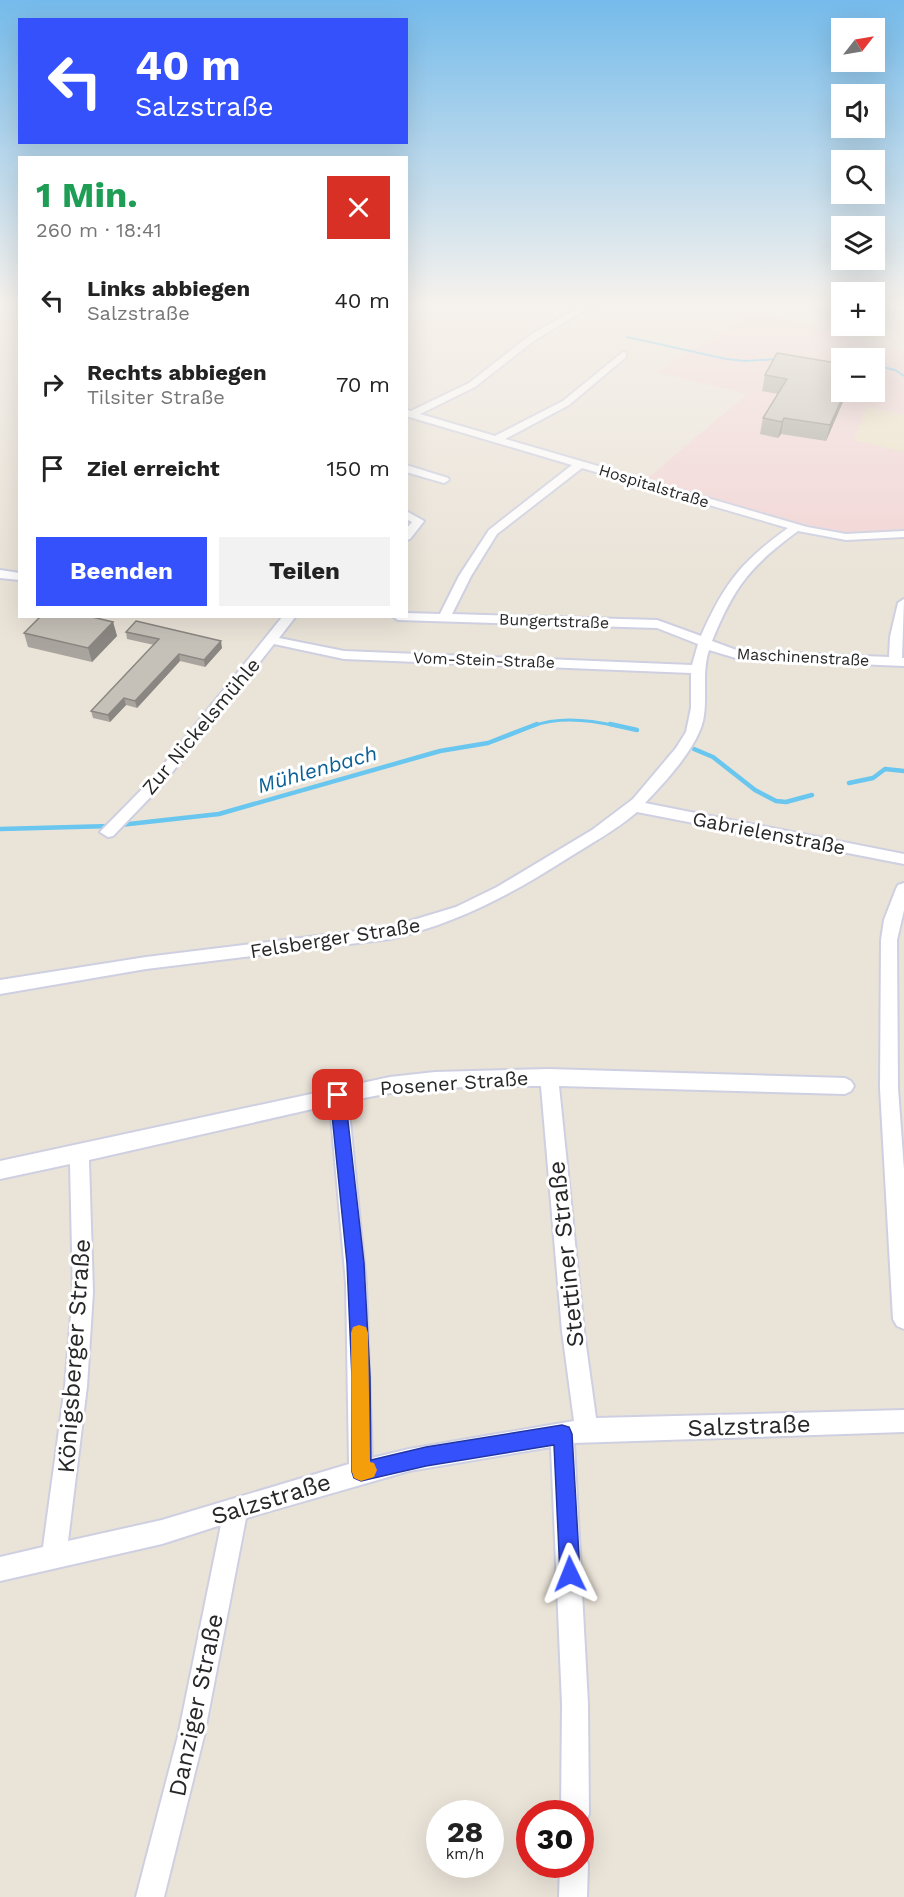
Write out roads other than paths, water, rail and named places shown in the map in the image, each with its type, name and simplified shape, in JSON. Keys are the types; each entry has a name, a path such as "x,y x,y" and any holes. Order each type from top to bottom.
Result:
{"street":[{"path":"411,416 455,394"},
{"path":"497,439 566,403 577,394"},
{"name":"Hospitalstraße","path":"411,416 497,439 795,528 846,537 904,534"},
{"path":"444,618 465,576 493,532 580,464"},
{"path":"408,469 444,480"},
{"path":"408,515 418,521 408,534"},
{"name":"Felsberger Straße","path":"0,987 105,969 347,940 417,927 462,912 505,891 606,827 634,806 679,753 693,731 699,705 698,669 705,643 720,607 740,572 750,561 795,528"},
{"path":"0,574 18,578"},
{"path":"900,662 896,637 904,603"},
{"name":"Bungertstraße","path":"408,616 657,624 682,630 705,643"},
{"name":"Zur Nickelsmühle","path":"114,826 157,782 288,618"},
{"name":"Vom-Stein-Straße","path":"271,640 344,655 698,669"},
{"name":"Maschinenstraße","path":"705,643 739,655 900,662"},
{"name":"Gabrielenstraße","path":"634,806 904,859"},
{"path":"904,889 892,920 889,940 897,1088 904,1319"},
{"name":"Posener Straße","path":"0,1170 338,1095 390,1085 435,1080 549,1077 845,1086"},
{"name":"Stettiner Straße","path":"549,1077 573,1331 575,1800"},
{"path":"338,1095 357,1274 361,1377 361,1472"},
{"name":"Königsberger Straße","path":"54,1558 76,1386 83,1292 79,1154"},
{"name":"Salzstraße","path":"0,1569 162,1532 361,1472 449,1452 574,1432 904,1421"},
{"name":"Danziger Straße","path":"150,1897 193,1725 235,1510"},
{"path":"573,1897 574,1878"}],"waterway":[{"name":"Mühlenbach","path":"533,726 553,721 575,720 617,726"},
{"name":"Mühlenbach","path":"120,825 219,814 440,751 488,743 537,724"},
{"name":"Mühlenbach","path":"610,724 637,730"},
{"name":"Mühlenbach","path":"694,749 713,757 755,790 776,801 786,802 812,795"},
{"name":"Mühlenbach","path":"849,783 873,778 885,769 904,771"},
{"name":"Mühlenbach","path":"0,829 111,826"}]}
